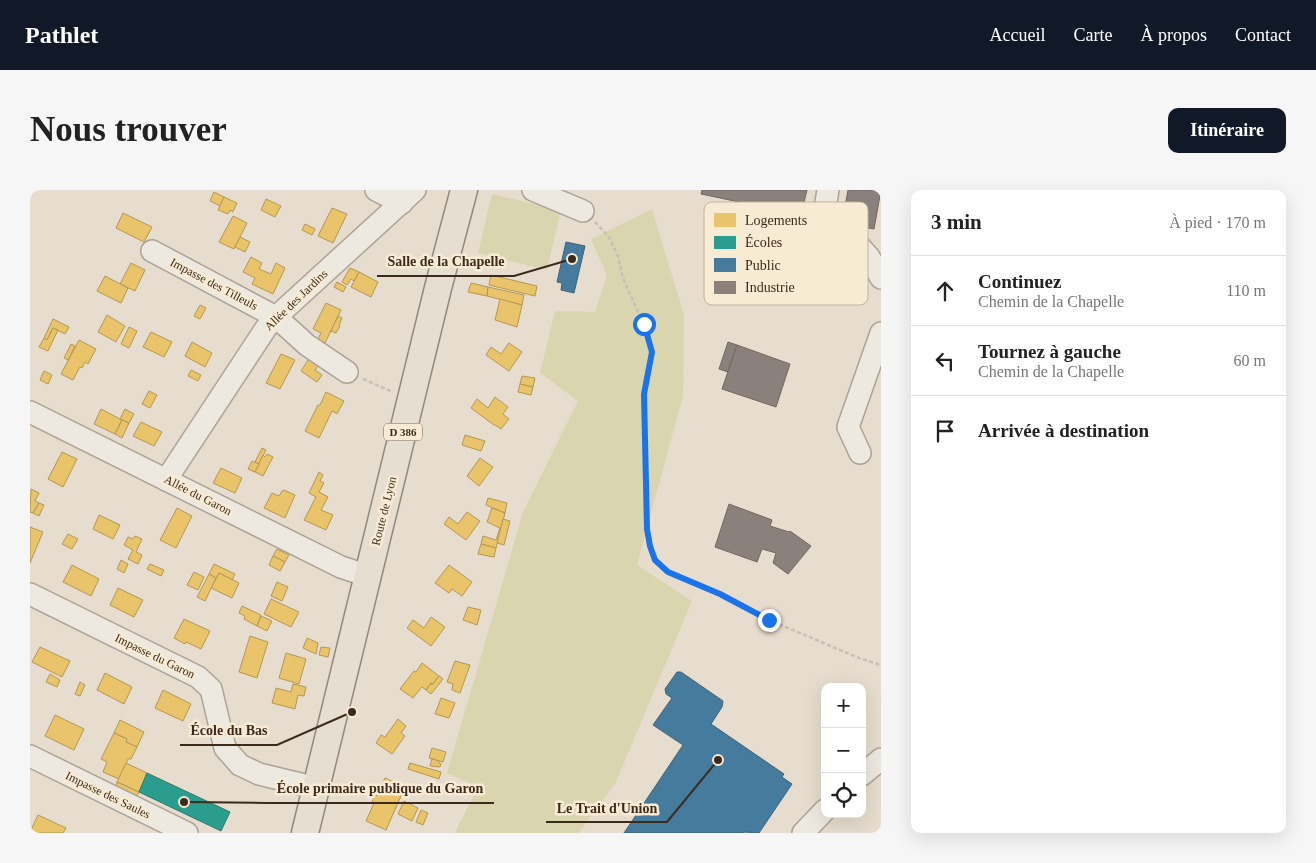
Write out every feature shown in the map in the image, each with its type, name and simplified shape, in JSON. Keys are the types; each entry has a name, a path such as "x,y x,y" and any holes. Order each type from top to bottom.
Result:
{"main road":[{"name":"Route de Lyon","path":"305,833 438,288 464,190"}],"street":[{"path":"376,190 409,197"},
{"path":"533,190 583,211"},
{"name":"Allée des Jardins","path":"166,480 266,328 409,197"},
{"name":"Impasse des Tilleuls","path":"152,251 276,317 307,345 347,372"},
{"path":"868,256 881,278"},
{"path":"860,453 848,427 881,333"},
{"name":"Allée du Garon","path":"30,412 341,567 368,576"},
{"name":"Impasse du Garon","path":"30,594 198,677 211,689 225,748 240,765 259,774 317,788"},
{"name":"Impasse des Saules","path":"30,756 187,833"},
{"path":"864,773 881,759"},
{"path":"803,833 821,814"}],"path":[{"path":"601,228 609,237 618,256 623,278 644,324 652,352 644,394 647,529 655,560 668,572 720,594 769,620 859,658 881,665"},
{"path":"347,372 394,393"}],"shaded area":[{"path":"492,194 561,210 547,270 478,253"},
{"path":"652,209 684,315 683,396 637,565 692,601 616,782 579,833 455,833 478,787 447,773 523,512 578,401 540,373 555,311 595,312 607,275 591,239"}],"building: Logements":[{"path":"214,192 224,197 220,206 210,201"},
{"path":"224,197 237,203 233,212 230,210 228,214 218,210"},
{"path":"266,199 281,206 275,217 261,210"},
{"path":"332,208 347,214 333,243 318,236"},
{"path":"123,213 152,227 144,242 116,228"},
{"path":"233,216 247,223 234,249 219,242"},
{"path":"305,224 315,229 312,235 302,230"},
{"path":"240,237 250,242 245,252 235,247"},
{"path":"251,257 262,263 259,269 271,274 276,263 285,268 273,294 252,284 255,278 243,272"},
{"path":"131,263 145,270 135,291 120,284"},
{"path":"350,268 359,272 354,281 351,279 347,285 342,282"},
{"path":"359,272 378,282 371,297 351,287"},
{"path":"491,275 537,286 535,296 489,285"},
{"path":"105,276 128,288 121,303 97,291"},
{"path":"337,282 346,287 343,292 334,287"},
{"path":"471,283 488,287 487,296 468,292"},
{"path":"488,287 524,295 522,305 487,296"},
{"path":"500,299 522,305 517,327 495,320"},
{"path":"326,303 341,310 325,343 318,339 321,333 313,329"},
{"path":"200,305 206,308 200,319 194,316"},
{"path":"107,315 125,326 116,342 98,332"},
{"path":"338,316 342,318 336,333 331,331"},
{"path":"53,319 69,327 65,334 53,328 47,340 44,338"},
{"path":"129,327 137,331 129,348 121,344"},
{"path":"53,328 58,330 48,351 39,347 44,338 47,340"},
{"path":"151,332 172,342 164,357 143,347"},
{"path":"79,340 96,349 88,364 85,362 82,368 80,367 73,380 61,374"},
{"path":"192,342 212,353 205,367 185,356"},
{"path":"509,343 522,352 509,371 486,355 491,347 501,354"},
{"path":"71,344 75,346 68,360 64,358"},
{"path":"281,354 295,360 280,389 266,383"},
{"path":"310,357 319,364 315,370 322,375 317,382 301,371"},
{"path":"191,370 201,375 198,381 188,376"},
{"path":"44,371 52,375 48,384 40,380"},
{"path":"522,376 535,378 533,387 520,384"},
{"path":"520,384 533,387 531,395 518,392"},
{"path":"149,391 157,395 150,408 142,404"},
{"path":"326,392 344,401 337,414 332,411 319,438 305,431"},
{"path":"495,397 508,407 503,414 509,419 501,429 471,408 477,399 488,408"},
{"path":"101,409 122,420 115,434 94,424"},
{"path":"125,409 134,414 129,423 120,419"},
{"path":"122,420 129,423 122,438 115,434"},
{"path":"141,422 162,432 154,446 133,436"},
{"path":"465,435 485,441 481,451 462,445"},
{"path":"262,448 266,450 259,464 255,462"},
{"path":"62,452 77,459 63,487 48,479"},
{"path":"267,454 273,457 263,476 255,472 263,455 265,457"},
{"path":"480,458 493,467 479,486 467,476"},
{"path":"252,461 259,464 255,472 248,469"},
{"path":"221,468 242,478 235,493 213,483"},
{"path":"319,472 323,475 320,481 324,483 319,492 328,497 321,510 333,515 326,530 304,520 316,497 309,493"},
{"path":"31,489 39,493 35,501 39,503 33,513 30,512"},
{"path":"284,490 295,495 285,518 264,508 272,493 279,496"},
{"path":"488,498 507,503 505,513 486,505"},
{"path":"39,503 44,505 39,516 33,513"},
{"path":"177,508 192,516 176,548 160,540"},
{"path":"492,508 505,513 496,548 481,544 483,536 496,540 500,528 487,522"},
{"path":"467,512 480,521 466,540 444,524 449,517 458,524"},
{"path":"99,515 120,525 113,539 93,529"},
{"path":"503,519 510,521 504,545 497,543"},
{"path":"30,527 43,532 30,563"},
{"path":"68,534 78,539 72,549 62,544"},
{"path":"135,536 142,539 136,552 142,555 138,564 128,559 133,550 124,545 128,537 133,539"},
{"path":"481,544 496,548 494,557 478,554"},
{"path":"277,549 289,555 285,562 273,556"},
{"path":"273,556 285,562 280,571 269,565"},
{"path":"121,560 128,564 124,573 117,569"},
{"path":"150,564 164,570 161,576 147,569"},
{"path":"214,564 235,574 232,580 219,573 216,578 209,574"},
{"path":"72,565 99,579 91,596 63,582"},
{"path":"449,565 472,582 462,596 452,589 449,593 435,583"},
{"path":"194,572 204,577 198,590 187,585"},
{"path":"219,573 239,583 232,598 211,588"},
{"path":"209,574 216,578 205,601 197,597"},
{"path":"277,582 288,587 282,601 271,596"},
{"path":"118,588 143,600 134,617 110,605"},
{"path":"271,599 299,612 291,627 264,614"},
{"path":"242,606 261,615 257,626 244,619 245,616 239,613"},
{"path":"468,607 481,610 477,625 463,620"},
{"path":"261,616 272,621 267,631 257,626"},
{"path":"431,617 445,627 431,646 407,628 413,620 424,628"},
{"path":"184,619 210,631 201,649 174,638"},
{"path":"250,636 268,642 257,678 239,672"},
{"path":"307,638 318,643 316,654 303,648"},
{"path":"40,647 70,661 62,677 32,662"},
{"path":"321,647 330,648 328,657 319,655"},
{"path":"286,653 306,659 299,684 279,678"},
{"path":"455,661 470,665 460,693 452,690 453,684 447,682"},
{"path":"422,663 439,676 426,690 422,687 413,698 400,689"},
{"path":"105,673 132,687 124,704 97,690"},
{"path":"50,674 60,680 57,687 46,682"},
{"path":"439,676 443,679 431,694 426,690"},
{"path":"80,682 85,685 80,696 75,694"},
{"path":"293,684 306,687 304,696 298,695 295,709 272,703 276,688 291,692"},
{"path":"163,690 191,704 183,721 155,708"},
{"path":"441,698 455,703 449,718 435,714"},
{"path":"55,715 84,729 74,750 45,736"},
{"path":"398,719 406,726 401,733 405,736 392,754 376,743 381,735 385,737"},
{"path":"120,720 144,732 137,747 126,742 127,739 114,733"},
{"path":"114,733 127,739 126,742 137,747 131,759 128,759 119,779 103,772 107,762 101,759"},
{"path":"432,748 446,752 443,762 429,758"},
{"path":"432,759 439,761 440,767 430,766"},
{"path":"126,763 147,773 139,792 117,782"},
{"path":"410,763 441,772 439,779 408,769"},
{"path":"385,778 405,787 386,830 366,821 374,803 372,802 375,795 377,796"},
{"path":"117,782 139,792 137,796 116,786"},
{"path":"404,801 418,808 412,821 398,814"},
{"path":"421,810 428,813 423,825 416,822"},
{"path":"38,815 66,828 63,833 30,832"}],"building: Écoles":[{"path":"147,773 230,812 221,831 139,792"}],"building: Public":[{"path":"566,242 585,246 574,293 561,290 562,283 557,282"},
{"path":"677,672 681,672 723,701 722,707 711,724 784,774 782,777 792,784 759,833 624,833 683,745 653,725 672,698 666,694 665,689"}],"building: Industrie":[{"path":"702,190 807,190 804,202 739,202 701,194"},
{"path":"848,190 881,190 874,229 868,228 868,202 846,202"},
{"path":"728,342 737,345 728,372 719,369"},
{"path":"737,345 790,364 776,407 722,389"},
{"path":"729,504 772,520 770,526 790,531 811,546 788,574 773,563 776,553 762,549 757,562 715,547"}],"place":[{"name":"Salle de la Chapelle","path":"572,259"},
{"name":"École du Bas","path":"352,712"},
{"name":"Le Trait d'Union","path":"718,760"},
{"name":"École primaire publique du Garon","path":"184,802"}],"route":[{"path":"644,324 652,352 644,394 647,529 655,560 668,572 720,594 769,620"}]}
